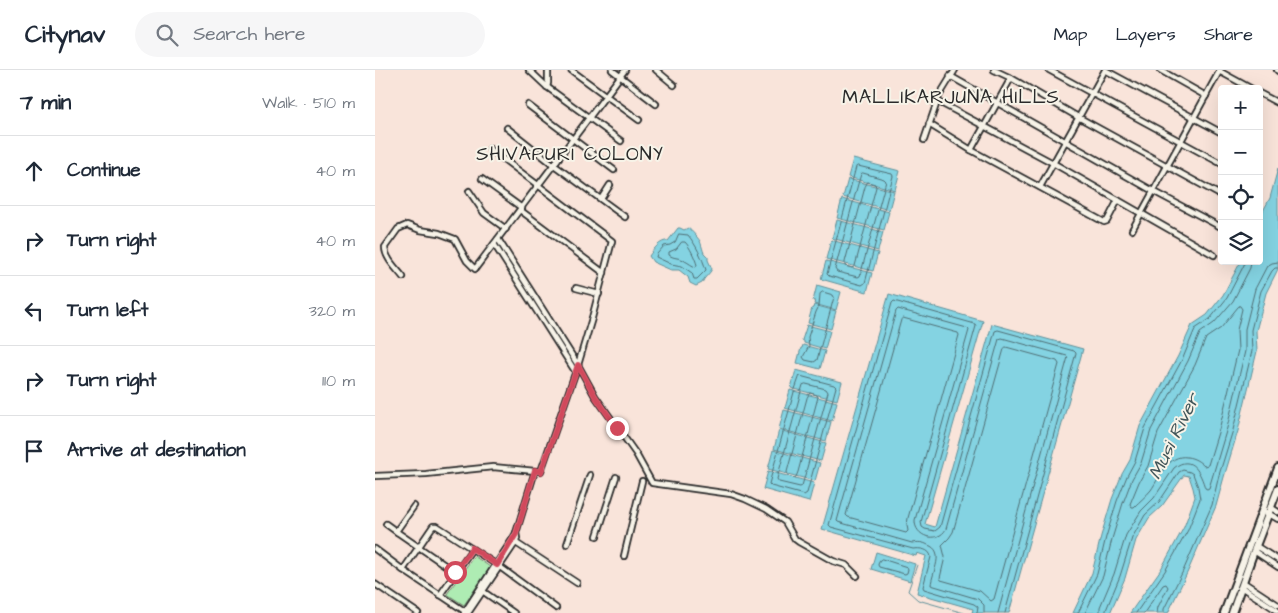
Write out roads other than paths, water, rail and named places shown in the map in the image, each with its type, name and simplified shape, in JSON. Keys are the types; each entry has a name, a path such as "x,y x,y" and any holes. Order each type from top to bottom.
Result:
{"street":[{"path":"529,70 547,87 621,141"},
{"path":"547,70 547,87"},
{"path":"571,70 639,120"},
{"path":"612,70 656,104"},
{"path":"403,277 387,256 385,247 404,225 439,233 455,239 467,261 475,269 625,70"},
{"path":"656,70 674,85"},
{"path":"950,70 951,76 1153,191 1218,225"},
{"path":"924,140 937,101 955,70"},
{"path":"994,70 1218,194"},
{"path":"1049,70 1218,162"},
{"path":"1040,187 1105,70 1218,131"},
{"path":"1160,70 1206,96"},
{"path":"1132,230 1219,70 1245,85"},
{"path":"971,150 1011,78"},
{"path":"1263,95 1278,104"},
{"path":"937,101 1053,163 1214,255"},
{"path":"528,105 614,170"},
{"path":"929,124 971,150 1105,222 1118,200"},
{"path":"507,128 625,217"},
{"path":"375,476 426,474 493,467 541,472 578,365 612,241 490,149"},
{"path":"482,178 604,273"},
{"path":"601,199 610,185"},
{"path":"469,191 485,213 505,229"},
{"path":"498,239 575,371"},
{"path":"494,244 578,365 595,396 636,454 652,483 731,494 745,499 766,509 785,522 795,539 799,542 833,561 846,565 857,576"},
{"path":"576,288 599,294"},
{"path":"1224,613 1278,468"},
{"path":"375,549 466,613 514,541 535,470"},
{"path":"567,544 589,475"},
{"path":"597,536 616,477"},
{"path":"624,556 642,481"},
{"path":"1232,613 1278,489"},
{"path":"397,532 414,506"},
{"path":"1263,507 1278,512"},
{"path":"1270,510 1278,519"},
{"path":"386,524 455,572"},
{"path":"403,570 433,526 437,526 472,548 556,608"},
{"path":"514,541 577,583"},
{"path":"441,595 472,548"},
{"path":"1255,548 1278,560"},
{"path":"1255,548 1278,566"},
{"path":"375,584 418,613"},
{"path":"1242,584 1278,605"},
{"path":"1242,584 1278,611"},
{"path":"482,590 515,613"}],"water":[{"path":"853,159 900,171 895,190 848,177"},
{"name":"Musi River","path":"1278,168 1278,269 1266,293 1256,331 1257,351 1238,431 1216,506 1188,571 1168,613 1130,613 1161,569 1184,527 1195,497 1189,476 1184,475 1162,506 1149,518 1136,540 1125,578 1110,613 1073,613 1092,573 1112,499 1130,460 1140,426 1178,356 1192,325 1207,315 1223,295 1239,265 1263,265 1263,211 1270,198"},
{"path":"848,179 894,191 889,210 843,197"},
{"path":"842,199 889,212 884,230 837,218"},
{"path":"837,220 883,232 878,251 832,238"},
{"path":"678,228 684,230 688,228 698,238 712,269 702,283 696,286 690,283 688,277 679,270 671,270 653,262 649,256 660,243 668,241"},
{"path":"831,240 878,253 873,271 826,259"},
{"path":"826,261 872,273 867,292 821,279"},
{"path":"817,285 841,292 836,310 814,304"},
{"path":"889,294 983,321 925,524 935,527 992,324 1083,349 1009,613 972,613 973,609 917,593 926,556 917,553 916,556 822,529"},
{"path":"814,305 836,311 831,329 808,323"},
{"path":"807,325 830,331 825,349 804,343 802,340"},
{"path":"803,345 825,351 820,369 797,363"},
{"path":"796,370 842,382 837,400 791,388"},
{"path":"790,390 837,402 832,421 785,408"},
{"path":"784,410 831,422 826,441 779,429"},
{"path":"779,430 826,443 821,461 774,449"},
{"path":"773,450 820,463 815,481 768,469"},
{"path":"768,471 814,483 809,502 763,489"},
{"path":"876,552 915,564 910,581 871,569"}],"waterway":[{"path":"917,565 908,591 918,600 964,613"}],"district":[{"name":"MALLIKARJUNA HILLS","path":"951,96"},
{"name":"SHIVAPURI COLONY","path":"570,153"}]}
